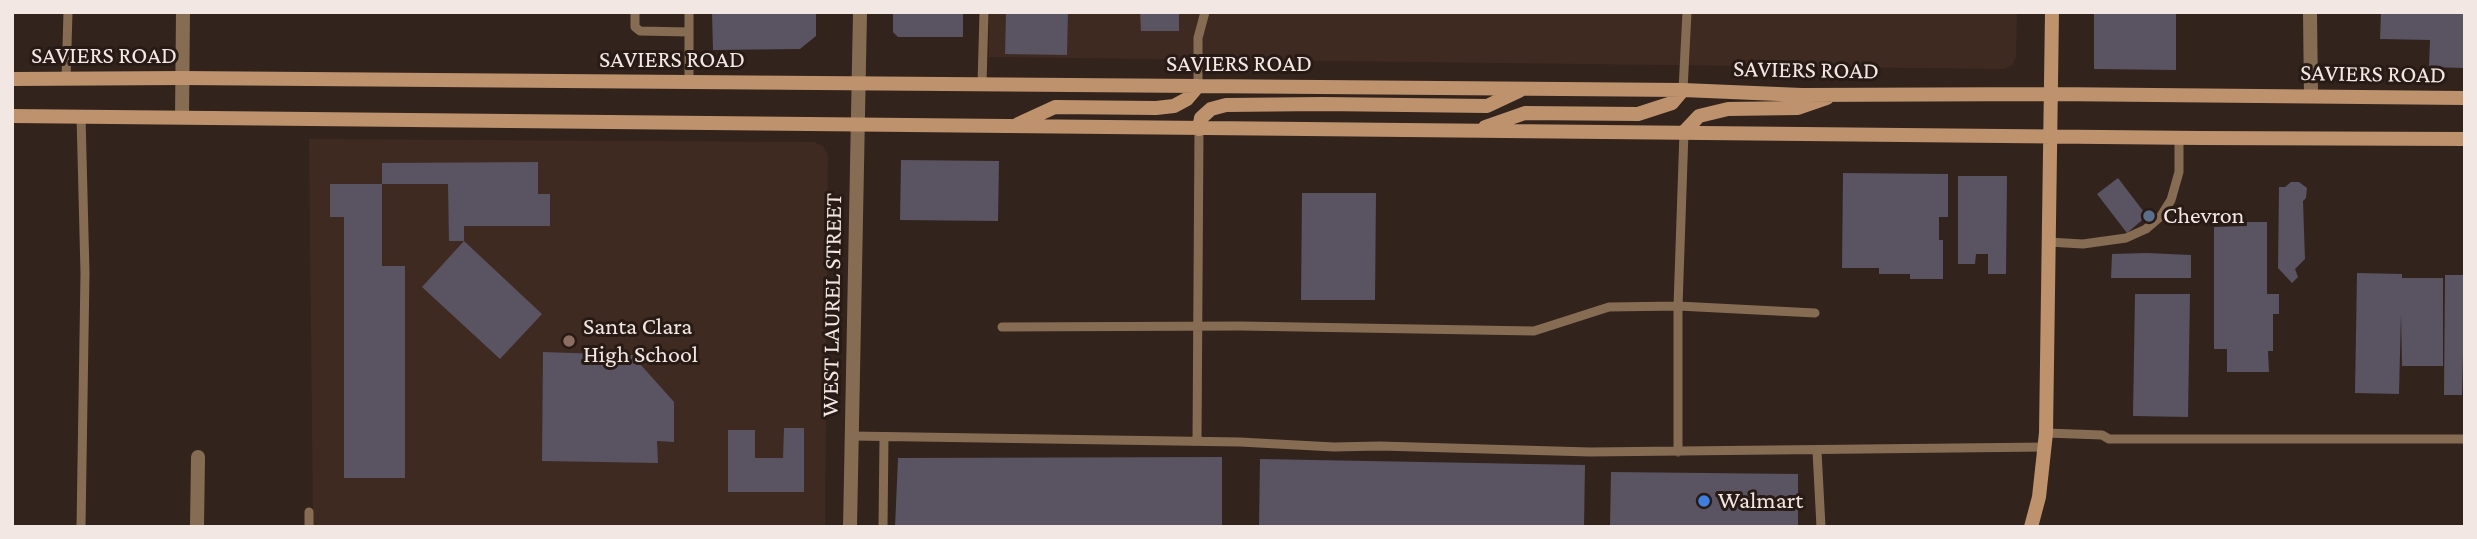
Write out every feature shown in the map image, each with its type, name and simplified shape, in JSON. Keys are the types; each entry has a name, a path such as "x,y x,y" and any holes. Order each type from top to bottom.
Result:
{"main road":[{"path":"2031,527 2039,497 2046,440 2052,12"},
{"name":"SAVIERS ROAD","path":"12,79 982,84 2465,98"},
{"path":"1013,126 1055,107 1174,106 1187,99 1198,86"},
{"path":"1199,129 1201,118 1211,109 1226,105 1487,106 1524,89"},
{"path":"1474,130 1525,113 1638,114 1672,103 1683,90"},
{"path":"1684,132 1699,116 1728,109 1798,108 1838,94"},
{"path":"12,116 2465,139"}],"street":[{"path":"182,117 183,12"},
{"name":"WEST LAUREL STREET","path":"850,527 860,12"},
{"path":"2310,12 2311,96"},
{"path":"197,527 198,457"}],"lane":[{"path":"66,80 68,12"},
{"path":"635,12 635,27 640,31 689,32"},
{"path":"689,12 689,83"},
{"path":"982,84 984,12"},
{"path":"1198,86 1198,38 1205,12"},
{"path":"1683,90 1687,12"},
{"path":"81,117 85,273 81,527"},
{"path":"1197,442 1199,129"},
{"path":"1678,452 1678,306 1684,132"},
{"path":"2048,242 2082,244 2126,238 2146,229 2161,216 2171,200 2179,172 2179,138"},
{"path":"1002,327 1198,326 1534,331 1609,307 1678,306 1815,313"},
{"path":"852,436 1590,452 1817,451 2102,435 2109,439 2465,439"},
{"path":"883,527 884,437"},
{"path":"1817,451 1821,527"},
{"path":"309,512 309,527"}],"shaded area":[{"path":"989,12 2017,12 2016,57 2012,65 2004,69 989,57"},
{"name":"Santa Clara High School","path":"309,139 814,142 823,146 828,155 825,527 313,527"}],"building":[{"path":"712,12 816,12 816,36 800,49 713,50"},
{"path":"893,12 963,12 963,37 898,37 893,32"},
{"path":"1006,12 1068,12 1067,55 1005,54"},
{"path":"1140,12 1179,12 1179,31 1141,31"},
{"path":"2094,12 2176,12 2176,70 2094,69"},
{"path":"2381,12 2465,12 2463,68 2429,67 2430,40 2380,39"},
{"path":"901,160 999,161 998,221 900,220"},
{"path":"538,162 538,194 550,194 550,226 464,226 464,241 449,241 448,184 382,184 382,163"},
{"path":"1843,173 1948,174 1948,217 1939,217 1939,240 1943,240 1943,279 1910,279 1910,274 1879,274 1879,268 1842,268"},
{"path":"1958,176 2007,176 2006,274 1988,274 1988,254 1976,254 1975,264 1958,264"},
{"path":"2118,178 2147,216 2127,233 2097,194"},
{"path":"2291,182 2299,182 2307,188 2303,201 2305,259 2295,269 2298,277 2292,283 2278,268 2279,187 2285,187"},
{"path":"330,184 382,184 382,266 405,266 405,478 344,478 344,217 330,217"},
{"path":"1302,193 1376,193 1375,300 1301,300"},
{"path":"2247,222 2267,222 2267,294 2279,294 2279,314 2273,314 2273,351 2268,351 2269,372 2227,372 2227,349 2214,349 2214,227 2247,226"},
{"path":"464,241 542,314 500,359 422,287"},
{"path":"2112,254 2191,255 2191,278 2111,278"},
{"path":"2357,273 2402,274 2402,278 2443,278 2443,366 2402,366 2401,314 2399,394 2355,393"},
{"path":"2445,275 2465,275 2462,395 2444,395"},
{"path":"2135,294 2190,294 2188,417 2133,416"},
{"path":"543,352 632,355 674,402 674,442 657,441 658,463 542,461"},
{"path":"784,428 804,428 804,492 728,492 728,430 755,430 755,458 783,458"},
{"path":"1222,457 1222,527 895,527 898,458"},
{"path":"1260,459 1585,465 1584,527 1259,527"},
{"name":"Walmart","path":"1611,472 1798,474 1798,527 1610,527"}],"place":[{"name":"Chevron","path":"2149,216"},
{"name":"Santa Clara High School","path":"569,341"},
{"name":"Walmart","path":"1704,501"}]}
